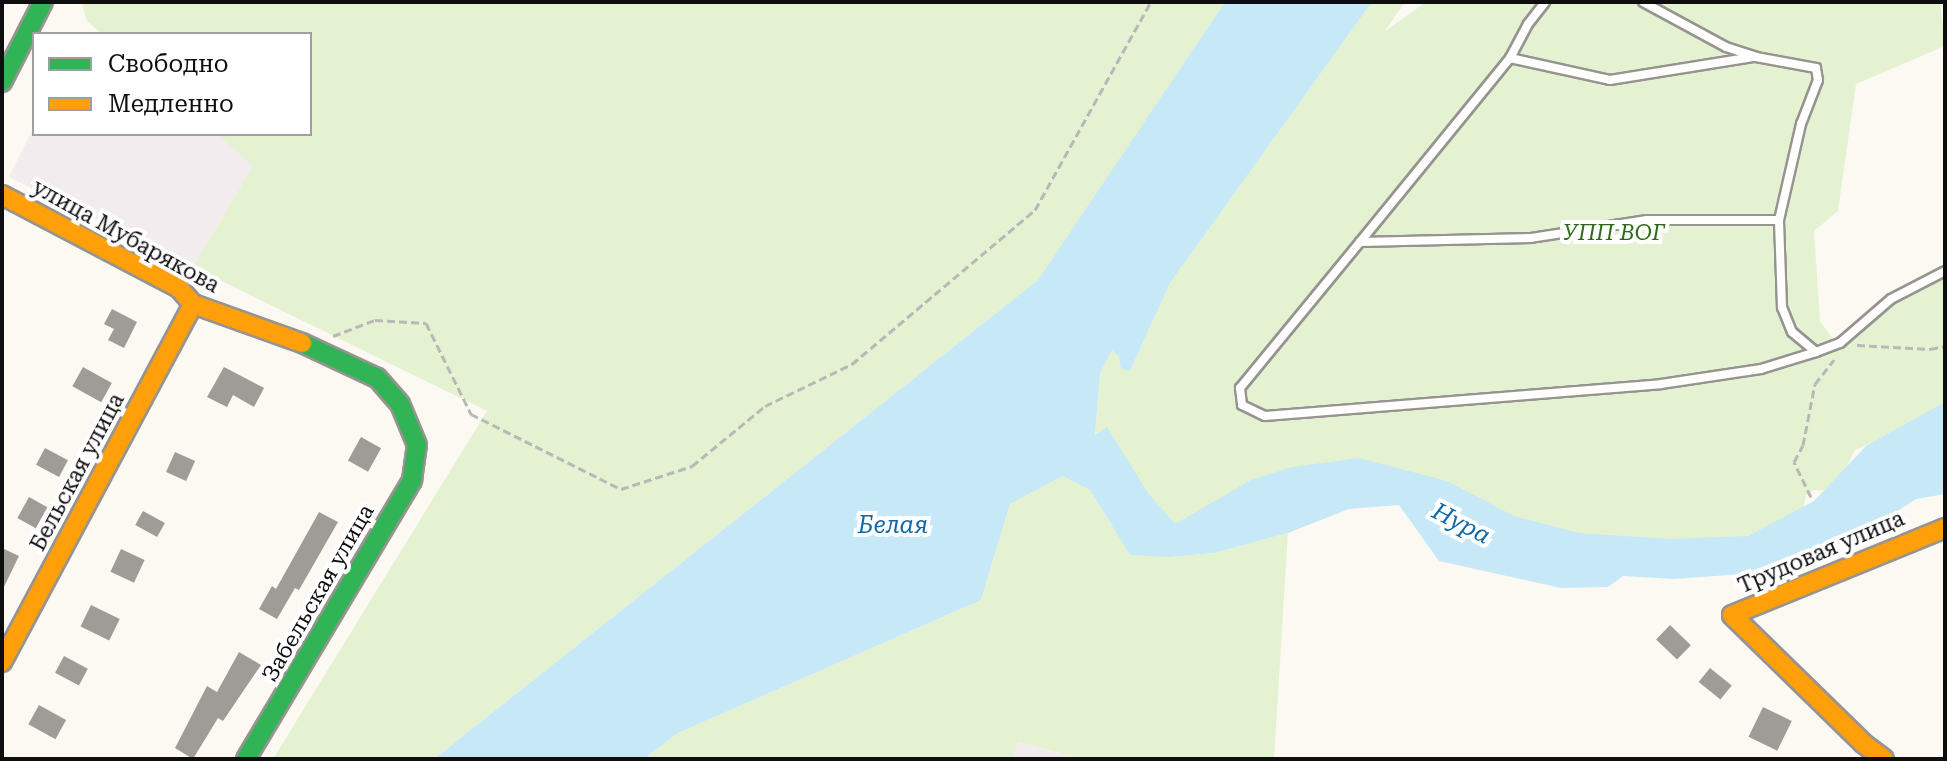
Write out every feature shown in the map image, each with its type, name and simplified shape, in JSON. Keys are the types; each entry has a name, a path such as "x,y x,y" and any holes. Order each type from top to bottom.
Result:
{"street":[{"path":"2,82 43,2"},
{"name":"улица Мубарякова","path":"2,195 179,288 193,304 308,345 377,378 400,404 417,445"},
{"name":"Бельская улица","path":"2,662 193,304"},
{"name":"Забельская улица","path":"246,759 412,480 417,445"},
{"name":"Трудовая улица","path":"1884,759 1863,743 1732,615 1889,548 1945,528"}],"lane":[{"path":"1545,2 1528,24 1510,58 1240,388 1242,405 1265,416 1661,384 1761,369 1840,343 1891,299 1945,271"},
{"path":"1643,2 1726,47 1756,57 1816,68 1818,80 1801,124 1779,220 1782,307 1792,332 1816,352"},
{"path":"1510,58 1610,80 1756,57"},
{"path":"1360,242 1531,238 1647,220 1779,220"}],"path":[{"path":"308,345 375,320 426,323 471,414 621,489 692,466 765,406 852,364 1035,210 1151,2"},
{"path":"1811,497 1794,462 1803,445 1815,384 1834,359 1840,343 1930,349 1945,346"}],"shaded area":[{"path":"32,131 32,136 219,136 254,166 193,267 9,177"},
{"path":"1017,742 1081,759 1013,759"}],"green space":[{"path":"81,2 1226,2 1038,280 434,759 273,759 487,411 193,267 253,166 219,136 312,136 312,32 100,32 87,21"},
{"name":"УПП ВОГ","path":"1372,2 1405,2 1384,32 1426,2 1940,2 1945,46 1856,84 1838,211 1814,231 1820,321 1841,350 1891,306 1945,277 1945,410 1855,450 1834,491 1813,490 1806,495 1803,512 1729,544 1551,547 1418,475 1177,532 1095,436 1100,373 1112,349 1130,371 1170,283"},
{"path":"1063,476 1090,490 1111,525 1170,557 1214,553 1288,533 1274,759 1081,759 1018,742 1013,759 644,759 678,733 981,600 1010,504"}],"water":[{"name":"Белая","path":"1225,2 1372,2 1170,283 1130,371 1121,369 1119,357 1112,350 1100,373 1095,435 1107,427 1148,493 1175,524 1251,480 1292,467 1359,458 1447,481 1514,516 1579,533 1669,539 1748,536 1814,501 1866,446 1945,402 1945,494 1916,499 1881,522 1743,574 1674,579 1623,576 1608,587 1561,588 1439,561 1399,505 1349,509 1288,533 1214,553 1170,557 1130,555 1090,490 1063,476 1010,504 981,600 678,733 644,759 434,759 1038,280"}],"building":[{"path":"112,309 137,322 124,348 108,340 114,329 104,324"},
{"path":"83,367 112,383 101,402 72,386"},
{"path":"224,367 264,388 254,407 233,395 227,407 207,397"},
{"path":"361,437 381,448 368,472 348,461"},
{"path":"45,448 68,460 59,477 36,465"},
{"path":"175,452 195,461 186,481 166,472"},
{"path":"29,497 47,507 36,528 17,518"},
{"path":"143,511 165,523 157,537 135,525"},
{"path":"319,512 338,522 299,590 295,588 277,619 259,609 272,586 276,589"},
{"path":"2,548 19,556 2,591"},
{"path":"121,549 145,560 134,583 110,572"},
{"path":"91,605 120,619 109,641 80,627"},
{"path":"1670,625 1691,645 1677,660 1656,639"},
{"path":"239,652 261,665 223,721 218,718 193,759 175,748 207,686 217,692"},
{"path":"64,656 88,669 79,685 55,673"},
{"path":"1710,668 1732,686 1720,700 1699,682"},
{"path":"39,705 66,720 55,739 28,724"},
{"path":"1763,707 1792,721 1777,751 1749,737"}],"traffic: fast":[{"path":"2,82 43,2"},
{"path":"246,759 412,480 417,445 400,404 377,378 302,343"}],"traffic: slow":[{"path":"2,195 179,288 193,304 302,343"},
{"path":"2,662 193,304"},
{"path":"1884,759 1863,743 1732,615 1945,528"}],"water label":[{"name":"Нура","path":"1461,524"}]}
